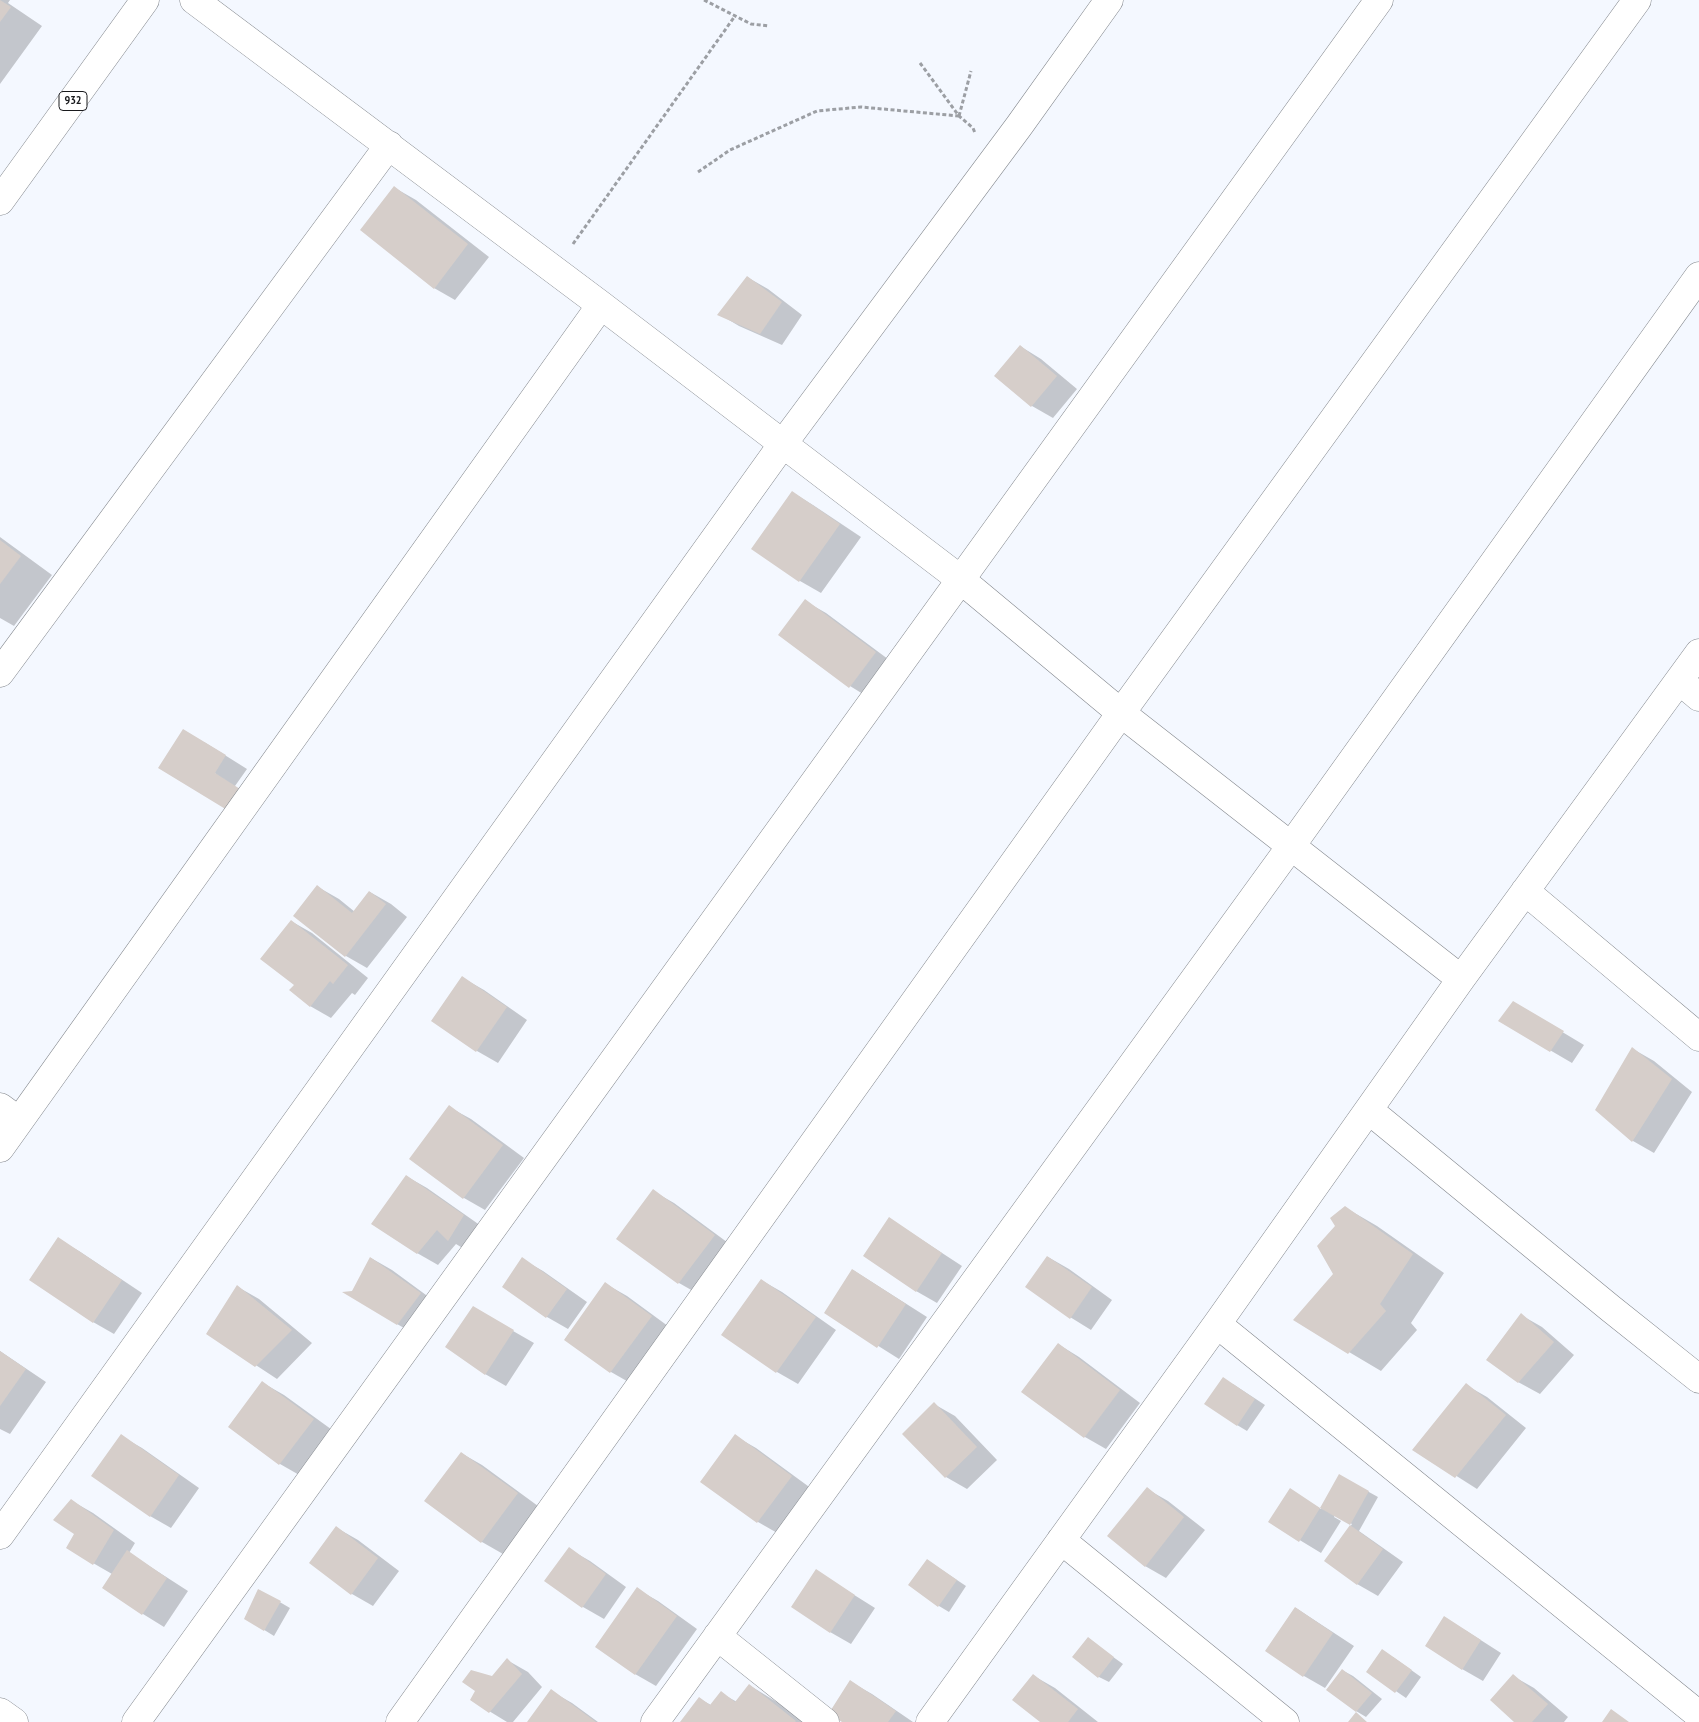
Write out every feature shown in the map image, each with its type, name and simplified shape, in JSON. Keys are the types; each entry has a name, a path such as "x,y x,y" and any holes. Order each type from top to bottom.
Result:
{"street":[{"name":"932","path":"0,201 145,0"},
{"path":"194,0 601,305 960,579 1120,712 1461,979"},
{"path":"0,1535 782,445 1019,126 1108,0"},
{"path":"136,1722 1379,0"},
{"path":"400,1722 1120,712 1637,0"},
{"path":"0,673 389,145"},
{"path":"655,1722 1291,846 1699,276"},
{"path":"0,1148 10,1114 601,305"},
{"path":"930,1722 1370,1111 1461,979 1525,891 1689,689 1699,653"},
{"path":"1525,891 1699,1037"},
{"path":"1370,1111 1699,1379"},
{"path":"1217,1324 1699,1716"},
{"path":"1061,1540 1285,1722"},
{"path":"718,1636 825,1722"},
{"path":"0,1712 14,1722"}],"path":[{"path":"704,0 751,24 769,26"},
{"path":"554,270 735,16"},
{"path":"920,63 959,116 973,128"},
{"path":"959,116 971,71"},
{"path":"698,172 730,150 817,111 861,107 959,116"}],"building":[{"path":"0,0 11,7 0,22"},
{"path":"394,186 468,244 434,289 360,230"},
{"path":"747,276 782,302 760,334 717,315"},
{"path":"1020,345 1057,376 1031,407 994,376"},
{"path":"792,491 840,524 799,582 751,549"},
{"path":"0,540 21,556 0,584"},
{"path":"805,599 876,652 849,688 778,635"},
{"path":"183,729 226,755 215,773 240,789 227,810 158,768"},
{"path":"317,885 352,913 369,891 386,904 345,957 293,916"},
{"path":"291,920 348,965 333,984 330,981 310,1007 289,990 294,985 260,959"},
{"path":"462,976 507,1007 476,1052 431,1021"},
{"path":"1513,1001 1564,1031 1550,1052 1498,1021"},
{"path":"1632,1047 1672,1079 1632,1142 1595,1110"},
{"path":"449,1105 503,1145 463,1199 409,1159"},
{"path":"406,1175 464,1215 448,1241 437,1230 417,1254 371,1224"},
{"path":"653,1189 715,1235 678,1284 616,1239"},
{"path":"1345,1206 1413,1254 1380,1304 1386,1311 1348,1354 1293,1320 1333,1274 1317,1246 1335,1226 1330,1218"},
{"path":"889,1217 942,1253 916,1292 863,1256"},
{"path":"58,1237 122,1280 93,1323 29,1280"},
{"path":"1047,1256 1092,1287 1070,1319 1025,1287"},
{"path":"370,1257 421,1293 397,1325 342,1292 352,1291"},
{"path":"522,1257 567,1289 546,1318 502,1287"},
{"path":"852,1269 906,1304 877,1348 824,1313"},
{"path":"761,1279 816,1317 776,1373 721,1335"},
{"path":"605,1282 652,1316 610,1373 564,1340"},
{"path":"237,1285 292,1330 255,1367 206,1334"},
{"path":"473,1306 514,1330 485,1375 445,1347"},
{"path":"1521,1313 1554,1342 1518,1383 1486,1360"},
{"path":"1058,1343 1120,1390 1084,1438 1021,1392"},
{"path":"0,1351 26,1369 0,1406"},
{"path":"1223,1377 1255,1399 1237,1426 1204,1404"},
{"path":"262,1381 314,1419 279,1465 228,1427"},
{"path":"1466,1383 1506,1415 1455,1478 1412,1450"},
{"path":"934,1402 977,1447 945,1478 902,1434"},
{"path":"121,1434 179,1475 150,1517 91,1476"},
{"path":"735,1434 792,1476 757,1523 700,1482"},
{"path":"461,1452 518,1493 481,1543 424,1501"},
{"path":"1339,1474 1369,1491 1350,1525 1320,1508"},
{"path":"1147,1487 1184,1517 1145,1567 1107,1536"},
{"path":"1290,1488 1320,1508 1299,1542 1268,1522"},
{"path":"71,1499 114,1530 93,1565 66,1548 74,1534 53,1520"},
{"path":"1350,1525 1383,1549 1357,1585 1324,1561"},
{"path":"336,1526 378,1558 351,1595 309,1563"},
{"path":"569,1547 606,1574 582,1608 544,1581"},
{"path":"127,1550 167,1578 142,1615 102,1588"},
{"path":"927,1559 957,1580 938,1607 908,1585"},
{"path":"816,1569 855,1595 830,1633 791,1607"},
{"path":"637,1587 677,1616 635,1675 595,1647"},
{"path":"258,1589 281,1601 264,1631 244,1619"},
{"path":"1295,1607 1333,1633 1303,1677 1265,1651"},
{"path":"1444,1616 1481,1640 1462,1670 1425,1646"},
{"path":"1088,1637 1114,1657 1098,1678 1072,1657"},
{"path":"1382,1649 1412,1670 1395,1693 1366,1672"},
{"path":"507,1658 522,1674 489,1713 470,1700 475,1691 462,1682 471,1670 492,1676"},
{"path":"1342,1669 1372,1693 1356,1712 1326,1690"},
{"path":"1033,1674 1078,1709 1068,1722 1040,1722 1012,1700"},
{"path":"1513,1674 1548,1704 1532,1722 1514,1722 1490,1700"},
{"path":"850,1680 896,1711 888,1722 842,1722 829,1713"},
{"path":"749,1684 796,1721 680,1722 699,1697 710,1705 721,1691 735,1702"},
{"path":"551,1689 596,1722 527,1722"},
{"path":"1611,1709 1629,1722 1602,1722"},
{"path":"1356,1712 1367,1722 1348,1722"}]}
